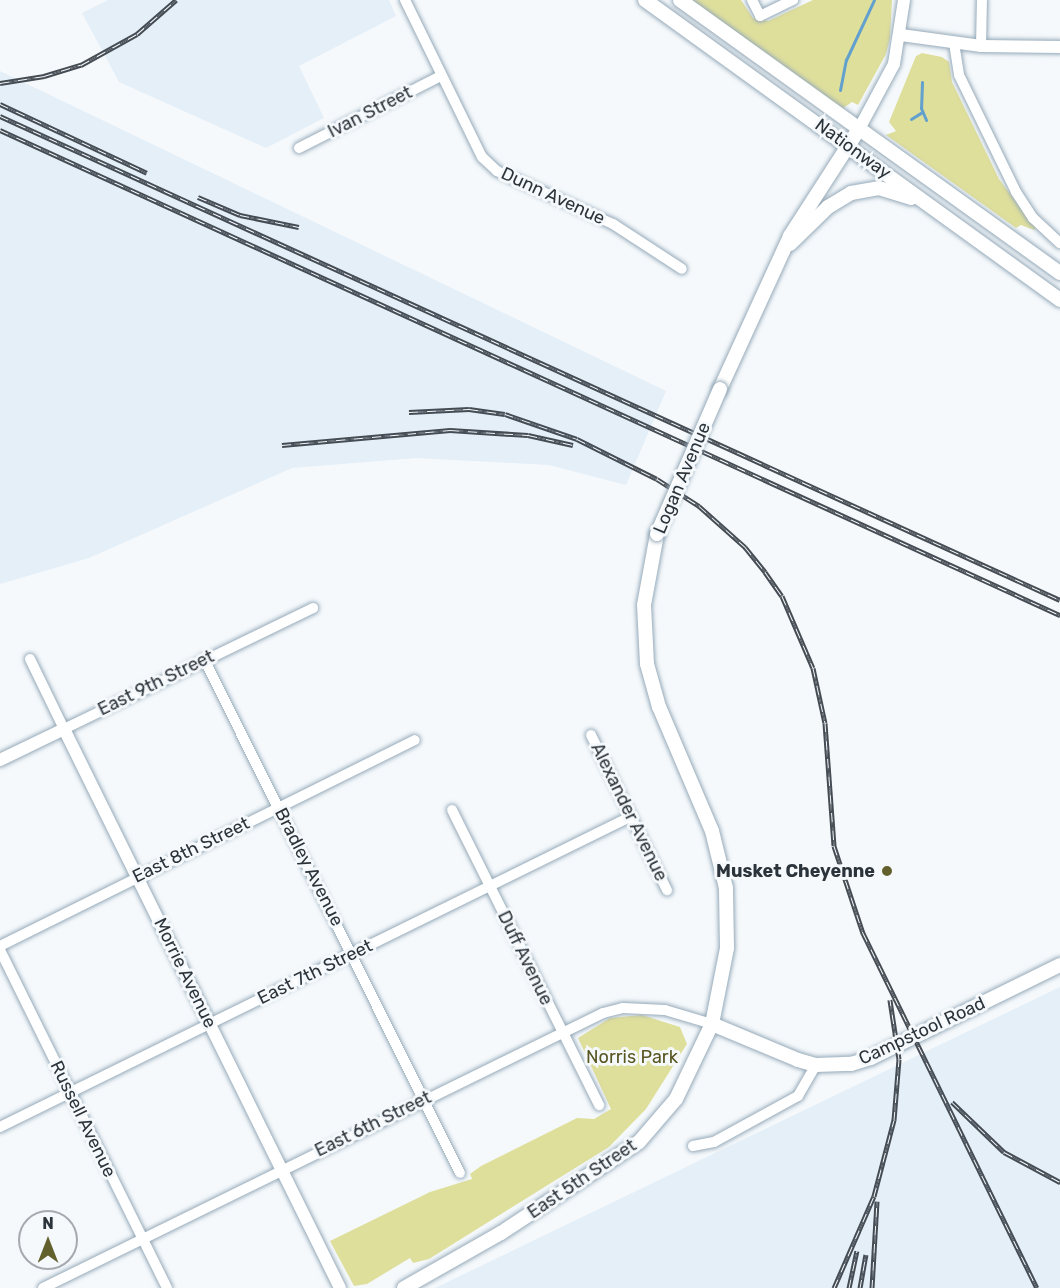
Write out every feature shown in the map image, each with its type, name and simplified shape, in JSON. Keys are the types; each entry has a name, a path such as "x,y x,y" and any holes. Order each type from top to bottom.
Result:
{"main road":[{"name":"Nationway","path":"645,0 1060,300"},
{"name":"Nationway","path":"680,0 1060,273"},
{"name":"Logan Avenue","path":"712,1024 727,948 726,888 712,831 659,707 647,664 644,605 657,534 720,389 782,252 859,129"},
{"path":"782,252 828,207 858,190 898,192 942,214"},
{"name":"Campstool Road","path":"712,1024 816,1065 844,1065 871,1058 1060,965"},
{"name":"East 5th Street","path":"404,1288 501,1233 639,1142 676,1099 712,1024"}],"street":[{"name":"Dunn Avenue","path":"405,0 476,149 497,171 594,214 682,269"},
{"path":"752,0 760,16 793,0"},
{"name":"Logan Avenue","path":"859,129 887,82 901,35 904,0"},
{"path":"981,46 982,0"},
{"path":"901,35 981,46 1060,46"},
{"path":"954,43 959,75 1016,192 1033,218 1059,240"},
{"name":"Ivan Street","path":"299,148 441,76"},
{"name":"East 9th Street","path":"0,760 313,608"},
{"name":"Morrie Avenue","path":"30,659 340,1288"},
{"name":"Bradley Avenue","path":"204,659 460,1173"},
{"name":"Alexander Avenue","path":"591,735 667,890"},
{"name":"East 8th Street","path":"0,948 137,875 415,740"},
{"name":"Duff Avenue","path":"452,810 599,1105"},
{"name":"East 7th Street","path":"0,1127 630,818"},
{"name":"Russell Avenue","path":"0,948 166,1288"},
{"name":"East 6th Street","path":"44,1288 281,1168 561,1031 624,1008 665,1010 712,1024"},
{"path":"693,1146 714,1142 798,1096 816,1065"}],"shaded area":[{"path":"108,0 389,0 396,16 299,66 324,118 266,148 119,82 82,13"},
{"path":"0,71 666,391 626,485 549,465 416,458 292,468 89,558 0,584"},
{"path":"1060,987 1060,1288 435,1288"}],"green space":[{"path":"691,0 741,0 753,18 768,21 813,0 892,0 890,38 886,54 858,105 852,102 842,109"},
{"path":"922,53 942,57 949,62 952,82 999,179 1036,228 1034,230 1021,225 1016,228 886,135 896,131 889,122 916,56"},
{"name":"Norris Park","path":"642,1015 680,1027 687,1044 646,1109 609,1147 429,1259 413,1263 410,1258 367,1284 354,1286 330,1241 430,1192 472,1179 470,1174 481,1166 577,1118 594,1119 611,1109 578,1038 610,1018"}],"waterway":[{"path":"840,90 846,60 874,0"},
{"path":"922,82 921,108 926,120"},
{"path":"911,119 922,112"}],"railway":[{"path":"0,83 44,76 81,65 137,34 176,0"},
{"path":"0,104 147,173"},
{"path":"0,116 1060,600"},
{"path":"0,130 1060,615"},
{"path":"198,197 240,215 299,227"},
{"path":"409,412 469,409 505,414 577,439 657,479 699,506 745,547 765,572 782,596 813,668 825,723 834,846 863,933 1037,1288"},
{"path":"282,445 450,430 528,435 573,445"},
{"path":"834,1288 874,1196 894,1120 899,1059 890,1000"},
{"path":"952,1102 1004,1152 1060,1182"},
{"path":"872,1288 877,1201"},
{"path":"849,1288 857,1251"},
{"path":"860,1288 866,1255"}],"place":[{"name":"Musket Cheyenne","path":"887,871"}]}
